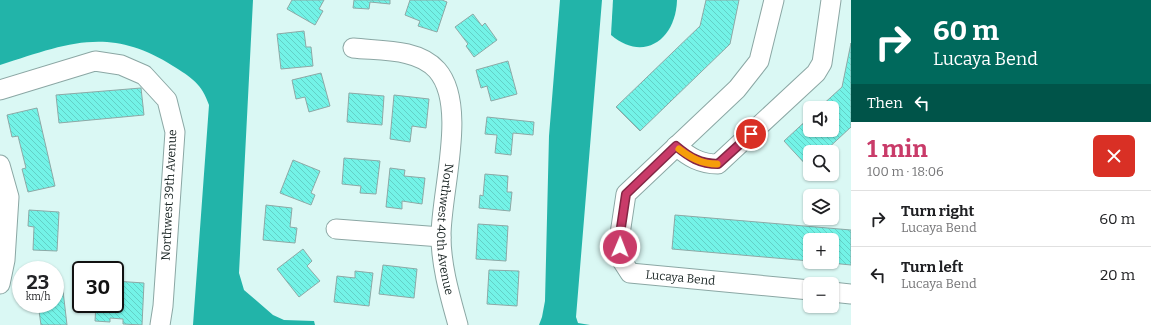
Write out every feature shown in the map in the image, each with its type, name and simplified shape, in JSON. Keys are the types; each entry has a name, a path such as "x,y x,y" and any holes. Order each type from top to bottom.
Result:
{"street":[{"name":"Lucaya Bend","path":"774,0 758,61 737,89 626,194 620,234 621,259 630,273 803,289"},
{"path":"676,146 693,159 710,164 718,164 816,73 822,63 831,0"},
{"name":"Northwest 40th Avenue","path":"353,48 399,52 419,58 436,69 447,85 451,103 452,124 441,236 446,283 458,325"},
{"name":"Northwest 39th Avenue","path":"0,90 94,61 121,65 144,75 167,100 175,132 163,306 160,325"},
{"path":"0,165 9,197 5,260 0,284"},
{"path":"336,230 441,236"},
{"path":"839,293 851,294"}],"water":[{"path":"0,0 253,0 239,273 244,290 273,315 284,320 314,321 315,325 193,325 209,105 203,92 195,82 185,74 150,53 108,42 87,42 67,45 0,65"},
{"path":"560,0 602,0 576,317 578,323 590,325 539,325 545,301 549,136"},
{"path":"613,0 677,0 671,26 664,36 656,43 646,47 635,47 623,43 611,35"}],"building":[{"path":"292,0 324,0 319,9 323,11 315,25 287,9"},
{"path":"354,0 390,0 390,4 370,2 369,9 353,8"},
{"path":"410,0 442,0 447,2 437,32 418,26 420,21 405,15"},
{"path":"706,0 739,0 730,44 640,131 616,107 700,26"},
{"path":"473,14 482,26 485,23 497,40 474,57 466,46 468,44 455,27"},
{"path":"304,31 306,47 311,47 313,66 281,69 277,34"},
{"path":"851,43 851,127 832,145 803,145 803,162 784,141 803,123 803,137 839,137 839,101 827,101 842,87"},
{"path":"508,61 517,94 491,101 487,86 481,88 476,70"},
{"path":"321,73 330,106 309,112 305,97 296,99 292,80"},
{"path":"141,88 144,115 59,123 56,95"},
{"path":"349,93 384,96 382,125 347,122"},
{"path":"394,95 429,99 426,128 412,126 410,142 390,139"},
{"path":"37,108 55,186 28,192 22,169 26,168 18,136 12,137 7,115"},
{"path":"487,117 534,122 533,135 513,133 511,155 495,153 497,135 485,134"},
{"path":"344,158 380,161 376,194 360,193 361,186 342,184"},
{"path":"293,160 320,171 311,193 315,195 311,205 280,193"},
{"path":"390,168 405,170 404,176 425,178 422,204 402,201 402,209 386,207"},
{"path":"485,174 508,176 507,192 512,192 510,211 479,208 480,195 483,196"},
{"path":"266,205 292,208 290,227 297,228 295,243 263,240"},
{"path":"29,210 59,212 57,251 33,250 34,227 28,226"},
{"path":"675,215 851,230 851,265 839,264 839,233 803,233 803,260 672,249"},
{"path":"478,224 508,226 506,261 476,259"},
{"path":"303,249 312,261 307,266 320,281 299,297 277,269"},
{"path":"383,265 417,269 414,298 379,294"},
{"path":"489,270 519,271 517,306 487,304"},
{"path":"355,271 373,273 369,306 334,302 337,276 355,278"},
{"path":"124,282 144,283 142,325 123,324 123,319 110,318 110,322 95,321 95,313 124,313"},
{"path":"64,299 67,325 41,325 39,313 64,313"}],"slow traffic":[{"path":"679,149 693,159 710,164 717,164"}],"route":[{"path":"620,247 620,234 626,194 676,146 693,159 710,164 718,164 751,134"}]}
